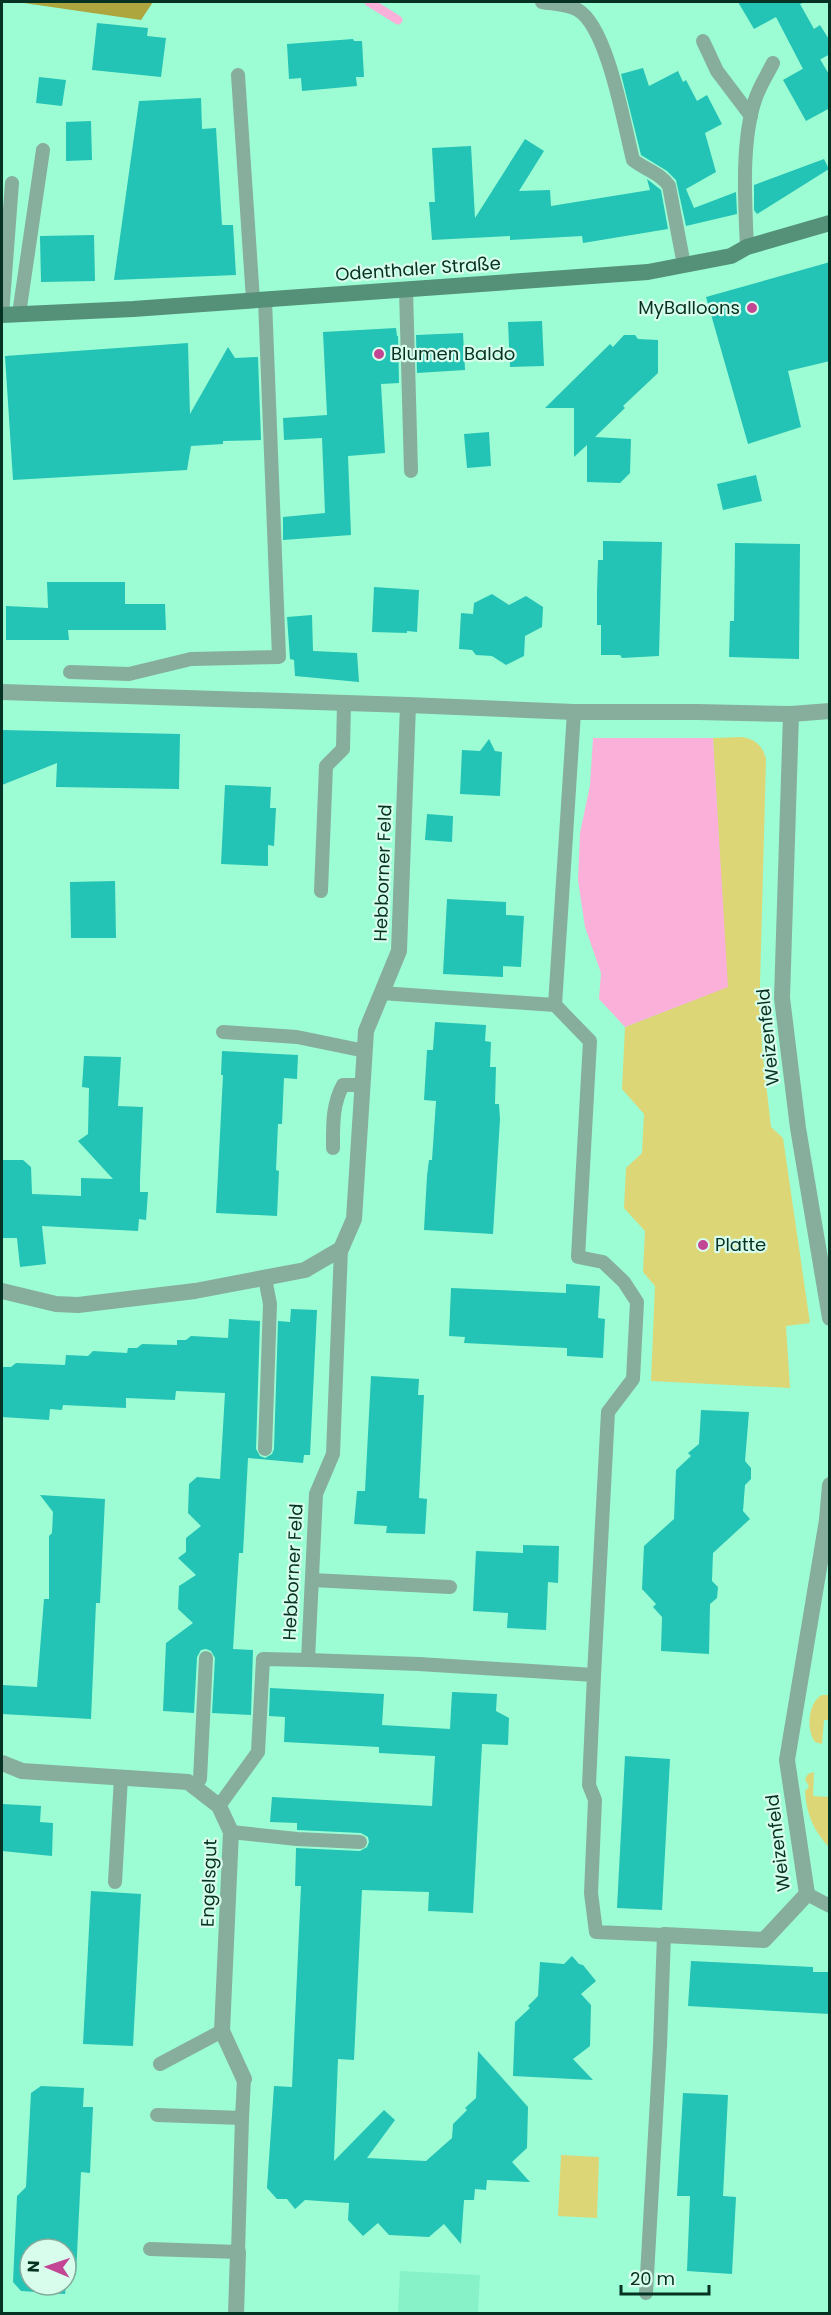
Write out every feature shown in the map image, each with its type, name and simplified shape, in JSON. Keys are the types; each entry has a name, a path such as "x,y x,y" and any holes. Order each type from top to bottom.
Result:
{"main road":[{"name":"Odenthaler Straße","path":"8,315 259,300 648,272 730,256 747,247 830,223"}],"street":[{"path":"2,692 574,712 790,714 830,711"},
{"name":"Hebborner Feld","path":"341,1249 354,1219 366,1031 399,951 408,705"},
{"name":"Weizenfeld","path":"790,714 782,998 798,1128 830,1318"},
{"path":"2,1291 56,1304 78,1305 195,1291 305,1270 341,1249"},
{"name":"Weizenfeld","path":"664,1935 764,1940 807,1894 787,1760 827,1520 830,1485"},
{"name":"Engelsgut","path":"2,1764 22,1771 188,1782 219,1806 231,1832 222,2031 244,2079"},
{"path":"236,2313 238,2252"}],"lane":[{"path":"542,2 576,9 588,19 599,38 607,59 633,160 644,168 661,175 669,186 684,266"},
{"path":"703,41 717,71 751,116"},
{"path":"747,247 745,204 748,126 755,99 773,63"},
{"path":"70,672 129,674 191,659 279,657 259,300 238,75"},
{"path":"8,315 43,150"},
{"path":"8,315 12,183"},
{"path":"406,290 411,471"},
{"path":"321,891 326,766 343,749 344,703"},
{"path":"555,1005 574,712"},
{"path":"381,993 555,1005 590,1041 578,1257 603,1262 624,1282 637,1302 633,1379 608,1412 589,1785 595,1800 591,1893 596,1932 664,1935 646,2293"},
{"path":"223,1032 297,1037 365,1051"},
{"path":"333,1148 334,1109 343,1085 363,1085"},
{"name":"Hebborner Feld","path":"219,1806 258,1752 263,1659 308,1660 316,1494 333,1454 341,1249"},
{"path":"265,1449 270,1304 266,1278"},
{"path":"312,1580 450,1587"},
{"path":"194,1787 200,1779 206,1658"},
{"path":"308,1660 419,1664 594,1676"},
{"path":"116,1882 121,1777"},
{"path":"231,1832 297,1839 360,1842"},
{"path":"807,1894 830,1906"},
{"path":"160,2064 222,2031"},
{"path":"150,2248 238,2252 244,2079"},
{"path":"157,2115 242,2118"}],"shaded area":[{"path":"17,2 153,2 141,20"},
{"path":"742,737 758,744 766,759 760,985 762,1048 771,1127 783,1138 810,1323 786,1326 790,1388 651,1381 655,1286 643,1272 645,1231 624,1208 626,1168 642,1153 644,1114 622,1089 625,1027 727,987 713,738"},
{"path":"593,738 713,738 728,987 625,1027 599,999 601,973 585,927 578,880 580,833 590,785"},
{"path":"822,1695 830,1695 829,1720 824,1720 822,1744 815,1742 812,1737 810,1717 814,1704"},
{"path":"814,1772 813,1796 829,1797 829,1847 815,1828 807,1807 805,1791 809,1787 805,1779 808,1774"},
{"path":"561,2155 599,2157 597,2218 558,2216"},
{"path":"400,2271 480,2275 478,2313 398,2313"}],"building":[{"path":"738,2 805,2 800,4 814,29 820,25 830,41 830,54 803,69 776,17 754,29"},
{"path":"97,23 148,28 147,36 166,38 161,77 92,70"},
{"path":"353,39 362,41 364,77 356,77 357,86 302,91 301,78 289,79 287,44"},
{"path":"820,59 830,76 830,108 806,121 783,80"},
{"path":"643,68 649,86 678,71 683,82 686,80 697,101 707,95 722,124 705,133 716,172 686,189 694,208 736,192 737,214 686,226 676,180 667,171 641,155 621,74"},
{"path":"39,77 66,80 62,106 36,103"},
{"path":"201,98 202,129 216,128 222,225 233,225 236,275 114,280 139,101"},
{"path":"91,121 92,160 66,161 66,122"},
{"path":"525,139 544,151 519,191 550,190 551,206 650,190 647,179 661,190 668,229 583,243 582,236 510,240 510,236 432,240 429,202 435,202 432,148 471,146 475,218"},
{"path":"824,159 829,169 757,214 754,210 754,185"},
{"path":"94,235 95,281 41,282 40,236"},
{"path":"830,262 830,361 788,371 801,427 748,444 706,297"},
{"path":"542,321 544,366 510,367 508,322"},
{"path":"396,328 399,383 381,384 385,453 348,456 351,535 283,540 283,517 325,513 322,438 284,440 283,418 327,415 323,332"},
{"path":"463,333 465,370 417,373 416,335"},
{"path":"624,335 635,335 638,339 658,340 658,373 595,437 631,439 630,473 620,483 587,482 587,445 574,457 574,408 545,408 610,344 613,347"},
{"path":"188,343 190,414 228,347 235,358 258,357 261,440 223,441 223,444 191,446 187,470 13,480 5,356"},
{"path":"489,432 491,466 467,468 464,434"},
{"path":"756,475 762,501 723,510 717,484"},
{"path":"603,541 662,542 659,656 622,658 620,655 601,655 601,625 597,625 597,591 598,560 603,560"},
{"path":"735,543 800,544 799,659 729,657 730,621 734,621"},
{"path":"47,582 125,582 125,604 165,604 166,630 68,630 69,640 6,640 6,606 48,608"},
{"path":"374,587 419,590 417,632 372,632"},
{"path":"492,594 509,605 526,596 543,607 542,627 525,636 524,656 506,665 492,656 476,655 472,650 459,649 461,613 473,614 474,603"},
{"path":"312,615 313,651 357,653 359,682 295,676 294,660 290,659 287,617"},
{"path":"2,730 180,734 179,789 56,787 57,763 2,785"},
{"path":"489,739 495,751 502,752 500,796 460,794 462,750 480,751"},
{"path":"225,785 271,787 270,808 276,808 274,846 268,845 268,866 221,864"},
{"path":"427,814 453,816 452,842 425,840"},
{"path":"115,881 116,938 71,938 70,882"},
{"path":"447,899 506,902 506,915 524,916 521,967 503,966 503,977 443,974"},
{"path":"435,1022 486,1025 485,1041 491,1042 490,1067 496,1067 495,1104 499,1104 500,1119 493,1234 424,1230 427,1176 429,1160 432,1160 436,1101 424,1100 427,1050 433,1050"},
{"path":"222,1051 298,1055 297,1079 284,1078 282,1124 278,1124 277,1216 216,1213 223,1075 221,1075"},
{"path":"84,1056 121,1057 118,1106 143,1107 140,1192 148,1192 146,1220 139,1219 138,1231 42,1226 46,1264 20,1267 17,1238 2,1238 2,1160 23,1160 31,1167 32,1194 81,1196 81,1178 113,1179 78,1141 88,1134 89,1088 82,1087"},
{"path":"566,1284 600,1286 598,1318 605,1319 603,1358 567,1356 567,1348 464,1343 465,1337 449,1336 451,1288 566,1293"},
{"path":"291,1309 317,1310 310,1455 304,1455 303,1463 248,1458 243,1553 239,1553 233,1649 253,1650 251,1715 212,1713 215,1658 211,1651 206,1649 201,1650 197,1657 194,1713 163,1711 166,1643 193,1623 178,1609 179,1586 196,1575 178,1558 186,1552 186,1538 201,1526 188,1513 189,1484 197,1477 220,1479 225,1393 176,1391 175,1400 126,1398 126,1408 63,1405 62,1410 50,1409 49,1420 2,1417 2,1367 11,1367 16,1363 65,1365 66,1355 88,1356 93,1351 127,1353 128,1348 137,1348 142,1344 177,1345 177,1340 186,1340 191,1336 228,1338 229,1319 260,1321 256,1449 260,1456 265,1458 272,1454 274,1449 278,1321 290,1322"},
{"path":"371,1376 419,1379 418,1395 424,1395 419,1498 427,1499 425,1534 386,1533 387,1526 354,1524 357,1491 365,1491"},
{"path":"701,1410 749,1412 745,1461 751,1468 751,1479 745,1485 743,1511 750,1519 713,1553 712,1581 718,1587 717,1598 710,1604 709,1654 661,1651 662,1617 653,1607 656,1604 642,1589 644,1546 674,1519 676,1470 691,1456 688,1453 699,1444"},
{"path":"40,1495 105,1499 100,1603 96,1603 91,1719 2,1714 2,1685 37,1687 44,1599 49,1599 49,1536 52,1533 53,1512"},
{"path":"523,1545 559,1546 558,1583 548,1582 546,1630 507,1628 508,1613 473,1611 476,1551 523,1553"},
{"path":"270,1688 384,1694 382,1725 450,1729 452,1692 497,1694 496,1711 509,1718 508,1745 482,1744 473,1913 428,1911 429,1892 362,1890 354,2060 338,2059 334,2161 384,2110 395,2120 367,2158 426,2161 452,2138 453,2124 476,2098 478,2051 528,2107 527,2148 512,2162 530,2182 487,2180 486,2190 475,2189 474,2200 464,2200 461,2244 444,2224 429,2237 389,2235 378,2223 363,2236 348,2220 349,2203 305,2200 295,2209 287,2199 277,2199 267,2188 274,2086 292,2087 301,1886 295,1886 296,1848 360,1851 367,1847 369,1842 368,1837 361,1833 297,1830 297,1823 270,1822 272,1797 432,1806 435,1756 379,1753 379,1747 284,1742 285,1717 269,1716"},
{"path":"625,1756 670,1759 662,1910 617,1908"},
{"path":"2,1804 41,1806 40,1822 53,1823 52,1856 2,1851"},
{"path":"91,1891 141,1894 133,2046 83,2044"},
{"path":"572,1956 596,1981 581,1994 591,2005 590,2046 573,2059 593,2080 513,2076 515,2022 530,2008 528,2006 538,1996 540,1962 564,1964"},
{"path":"691,1961 813,1967 813,1972 830,1972 830,2014 688,2006"},
{"path":"41,2086 84,2088 83,2107 93,2107 90,2173 81,2172 78,2237 18,2237 18,2288 13,2282 17,2196 26,2187 31,2093"},
{"path":"683,2093 728,2095 723,2196 736,2197 732,2274 687,2271 690,2196 677,2196"}],"waterway":[{"path":"369,2 398,20"}],"place":[{"name":"MyBalloons","path":"752,308"},
{"name":"Blumen Baldo","path":"379,354"},
{"name":"Platte","path":"703,1245"}]}
